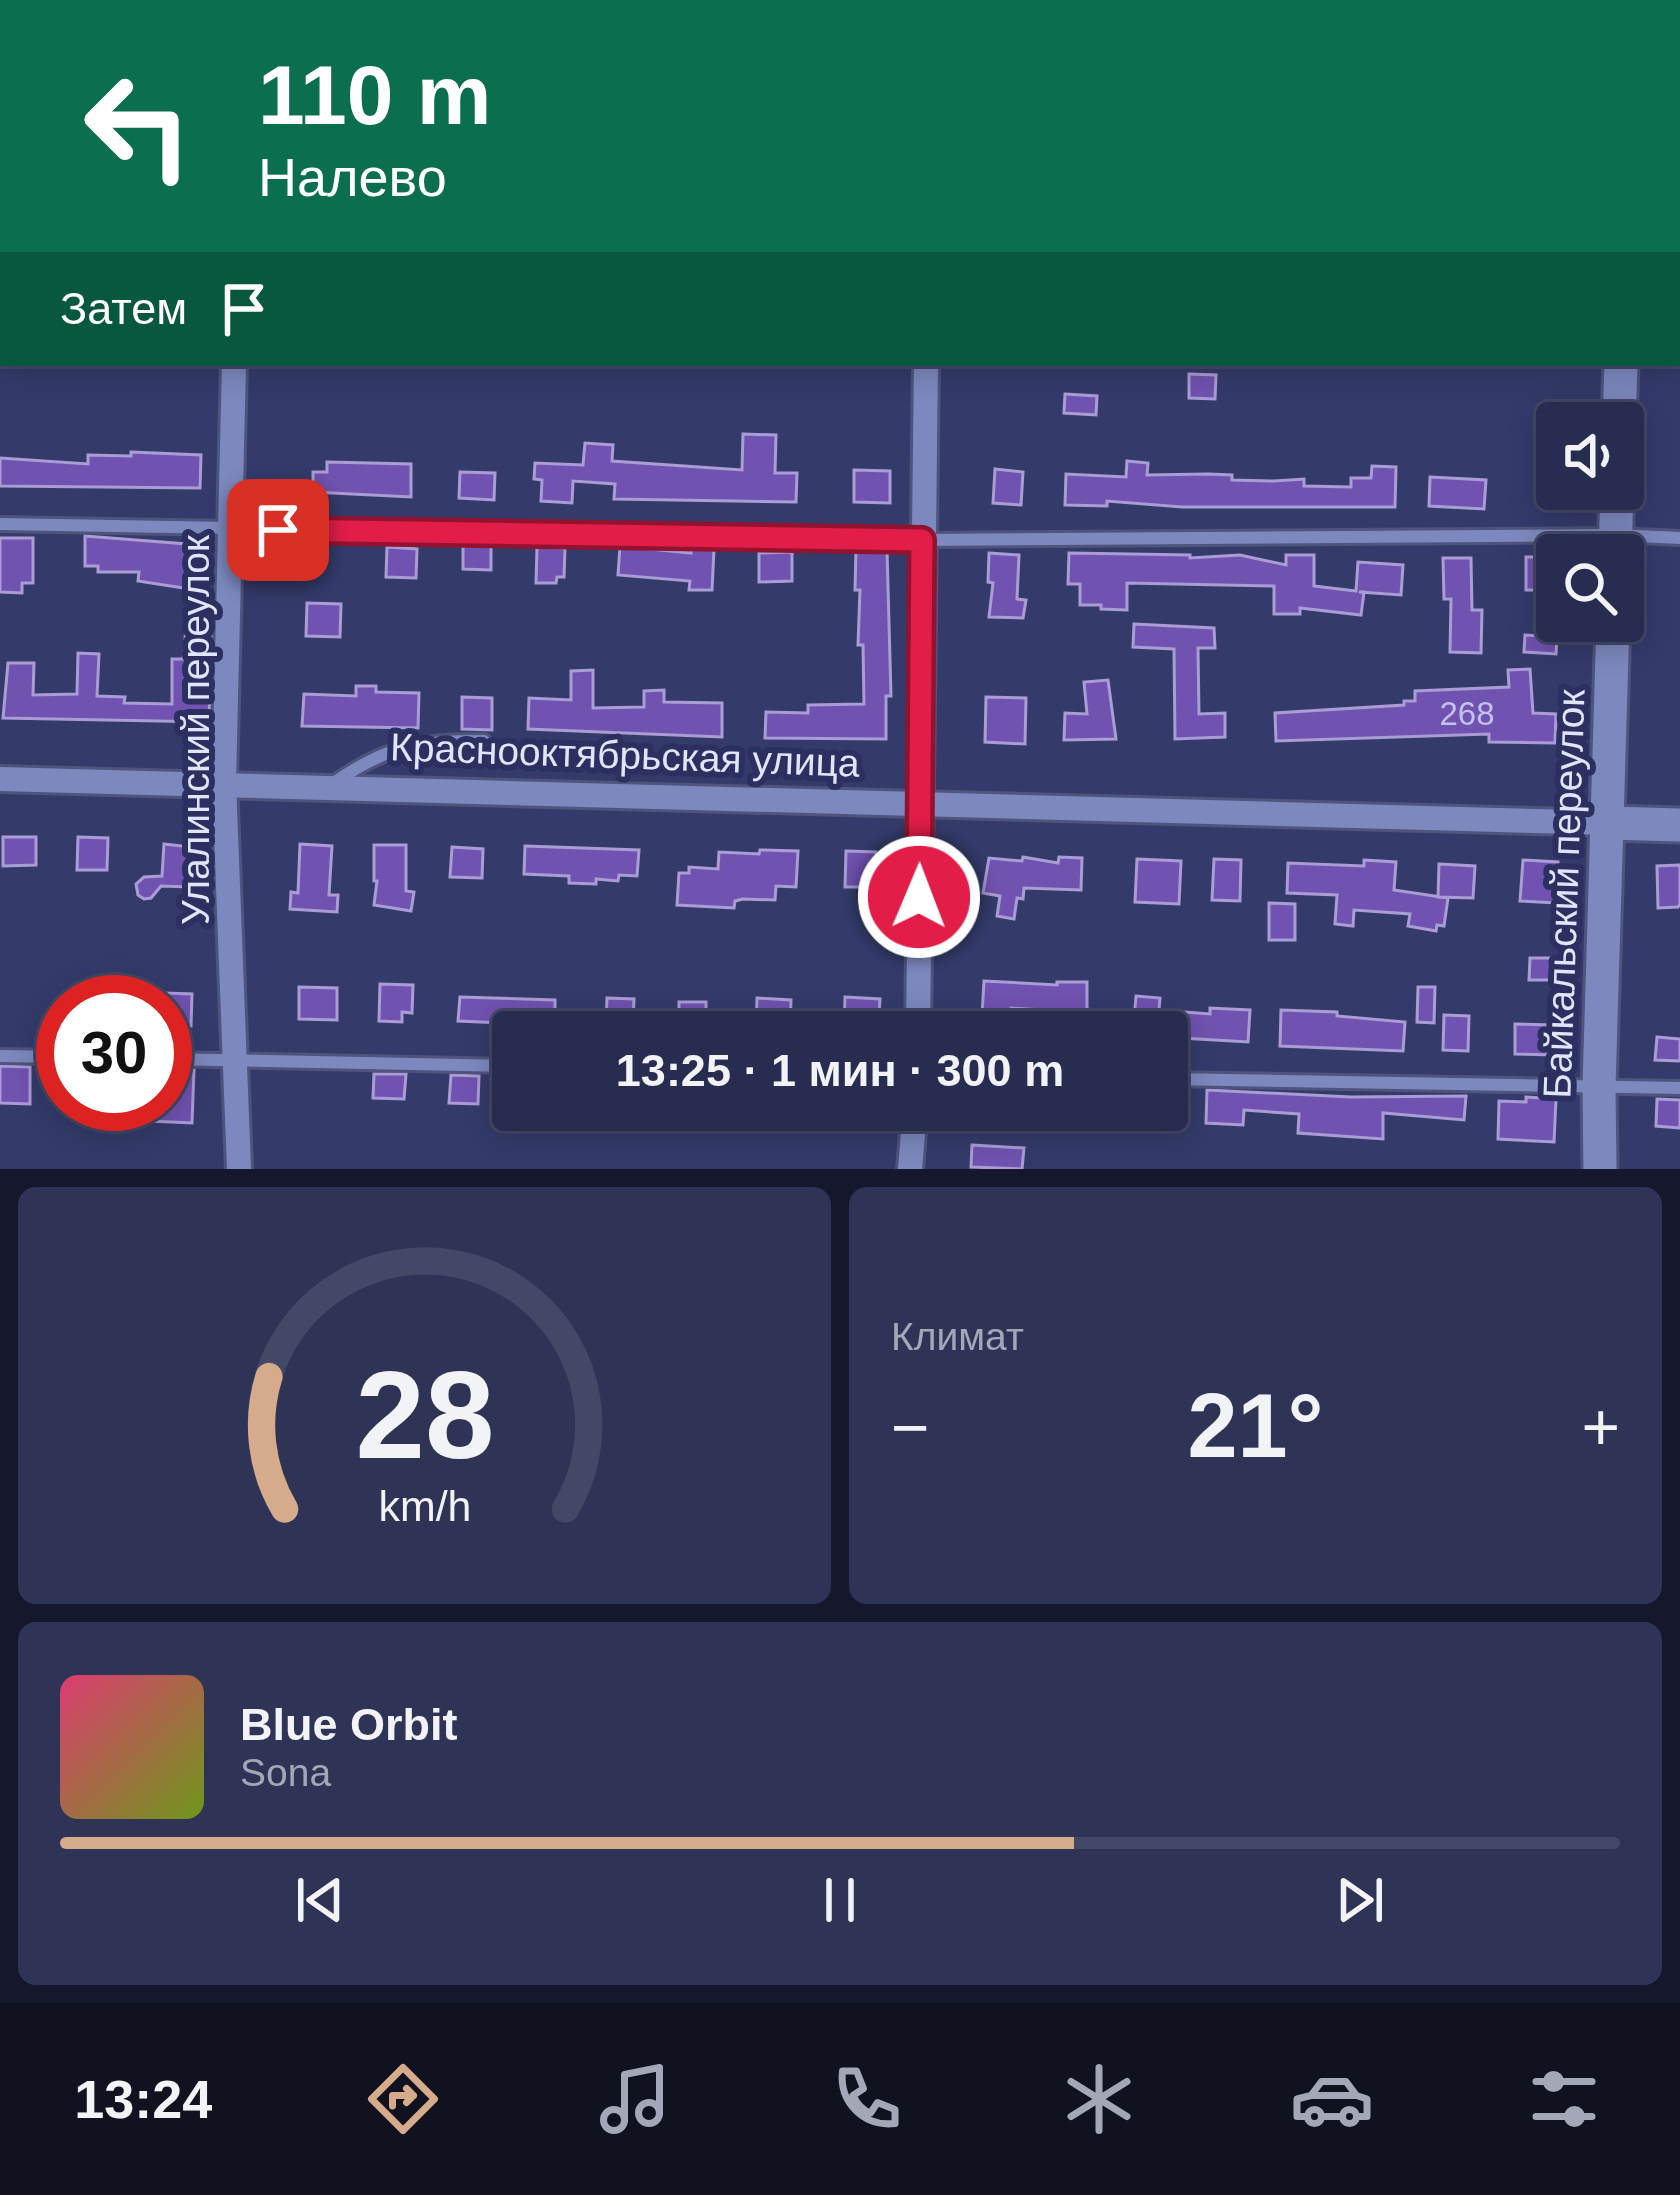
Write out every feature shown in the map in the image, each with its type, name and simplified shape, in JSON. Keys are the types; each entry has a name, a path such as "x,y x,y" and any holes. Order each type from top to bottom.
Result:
{"main road":[{"path":"1620,402 1621,366"},
{"name":"Байкальский переулок","path":"1600,1169 1612,642"},
{"name":"Краснооктябрьская улица","path":"1608,824 1680,825"}],"street":[{"name":"Улалинский переулок","path":"235,366 224,783 239,1169"},
{"path":"918,1011 926,366"},
{"name":"Краснооктябрьская улица","path":"0,779 1608,824"},
{"path":"910,1169 913,1131"}],"lane":[{"path":"0,524 922,540 1536,544"},
{"path":"1644,542 1680,538"},
{"path":"328,787 359,765 410,744 484,741"},
{"path":"0,1056 36,1057"},
{"path":"192,1060 492,1066"},
{"path":"1188,1079 1680,1088"}],"building":[{"path":"1189,374 1216,375 1215,399 1189,398"},
{"path":"1065,394 1097,396 1096,415 1064,413"},
{"path":"743,434 776,435 775,473 797,473 796,502 614,499 615,484 573,481 572,503 541,501 542,480 534,479 535,463 583,465 585,443 613,445 612,461 742,470"},
{"path":"131,452 201,455 200,488 0,486 0,458 88,464 88,455 131,456"},
{"path":"1127,461 1148,463 1147,475 1304,479 1304,486 1351,487 1351,478 1371,478 1372,466 1396,467 1395,507 1182,507 1107,501 1107,506 1065,505 1066,474 1126,477"},
{"path":"327,462 411,464 411,497 313,492 313,472 327,472"},
{"path":"995,469 1023,472 1021,505 993,503"},
{"path":"854,470 890,471 890,503 854,502"},
{"path":"460,472 495,473 494,500 459,498"},
{"path":"1430,477 1486,480 1484,509 1429,506"},
{"path":"85,536 212,546 209,722 3,718 8,663 34,663 33,695 77,694 78,653 99,654 97,696 125,697 124,703 172,704 172,659 183,659 190,589 138,581 139,572 98,572 98,566 85,566"},
{"path":"0,538 33,538 33,583 22,583 22,593 0,592"},
{"path":"463,543 491,543 491,570 463,569"},
{"path":"620,546 691,553 691,548 714,549 712,590 689,590 690,581 618,575"},
{"path":"387,547 417,549 416,578 386,577"},
{"path":"537,547 565,548 564,577 557,577 556,583 536,583"},
{"path":"856,549 887,550 891,696 886,696 886,739 765,738 766,712 808,713 808,705 864,704"},
{"path":"792,552 792,581 759,582 759,553"},
{"path":"989,553 1019,555 1017,599 1026,600 1023,618 989,617 993,583 988,582"},
{"path":"1069,553 1240,555 1286,565 1286,555 1314,555 1314,586 1356,591 1358,562 1403,565 1401,595 1364,592 1361,615 1300,608 1300,614 1274,614 1274,586 1127,583 1127,610 1101,609 1101,605 1080,605 1080,584 1068,584"},
{"path":"1526,557 1536,557 1536,590 1526,590"},
{"path":"1443,558 1471,558 1472,610 1482,610 1481,653 1450,652 1451,599 1444,599"},
{"path":"307,603 341,604 340,637 306,636"},
{"path":"1134,624 1214,628 1215,648 1198,648 1199,714 1225,713 1225,737 1175,739 1174,649 1133,647"},
{"path":"1525,635 1536,636 1536,642 1557,642 1556,654 1524,652"},
{"path":"1530,669 1533,713 1556,714 1555,743 1489,742 1489,734 1276,741 1275,713 1404,705 1404,701 1415,701 1415,691 1509,687 1508,670"},
{"path":"593,670 593,708 644,707 644,691 664,690 664,702 722,703 722,737 528,729 529,698 571,700 571,671"},
{"path":"1108,680 1116,739 1064,740 1065,713 1087,714 1084,682"},
{"path":"356,686 376,686 376,692 419,693 418,728 302,726 304,694 356,696"},
{"path":"462,697 492,698 492,730 462,729"},
{"path":"986,697 1026,698 1025,744 985,742"},
{"path":"3,837 36,837 36,865 3,866"},
{"path":"78,837 108,838 107,870 77,870"},
{"path":"164,844 191,847 189,887 161,886 144,899 136,884 144,877 162,876"},
{"path":"300,844 332,846 329,895 338,895 337,912 290,909 291,892 298,893"},
{"path":"374,845 406,845 406,891 414,892 411,911 374,905"},
{"path":"525,846 639,850 637,876 619,875 618,881 596,879 596,884 569,883 569,876 524,874"},
{"path":"452,847 483,849 482,878 450,877"},
{"path":"760,850 798,851 796,887 776,886 775,900 743,899 735,901 734,908 677,905 679,873 689,873 689,867 718,869 719,852 759,854"},
{"path":"846,851 876,852 876,887 845,887"},
{"path":"1023,857 1058,863 1059,857 1082,858 1081,890 1024,888 1014,919 997,916 1000,896 983,893 989,858 1022,861"},
{"path":"1137,859 1181,861 1179,904 1135,902"},
{"path":"1214,859 1241,860 1240,901 1212,900"},
{"path":"1364,860 1396,862 1394,890 1448,898 1444,926 1437,925 1436,931 1408,926 1410,914 1354,910 1353,926 1335,924 1337,895 1287,893 1288,863 1364,866"},
{"path":"1523,860 1558,862 1556,903 1520,901"},
{"path":"1439,864 1475,866 1473,898 1438,897"},
{"path":"1680,865 1680,904 1658,908 1657,866"},
{"path":"1269,903 1295,904 1295,940 1269,940"},
{"path":"1530,958 1552,958 1551,980 1529,980"},
{"path":"984,981 1087,982 1087,1009 1094,1010 1011,1008 982,1011"},
{"path":"380,984 413,985 412,1013 402,1012 402,1022 379,1021"},
{"path":"299,987 337,988 337,1020 299,1019"},
{"path":"1418,987 1435,987 1434,1023 1417,1022"},
{"path":"1136,996 1160,998 1159,1010 1172,1011 1135,1011"},
{"path":"460,997 555,1000 555,1011 492,1011 492,1022 458,1021"},
{"path":"845,997 880,999 879,1011 845,1011"},
{"path":"607,998 634,999 634,1011 606,1011"},
{"path":"757,998 791,1000 791,1011 757,1011"},
{"path":"679,1002 706,1002 706,1011 679,1011"},
{"path":"1250,1010 1248,1042 1188,1038 1188,1012"},
{"path":"1281,1010 1405,1022 1403,1051 1280,1046"},
{"path":"1444,1015 1469,1016 1468,1051 1443,1050"},
{"path":"1515,1024 1555,1025 1554,1055 1515,1054"},
{"path":"1657,1037 1680,1039 1680,1061 1655,1060"},
{"path":"0,1066 30,1067 30,1104 0,1103"},
{"path":"374,1074 406,1074 404,1099 373,1098"},
{"path":"451,1075 479,1076 478,1104 449,1103"},
{"path":"1207,1090 1351,1097 1466,1096 1464,1120 1383,1113 1383,1139 1298,1133 1299,1114 1244,1110 1243,1125 1206,1123"},
{"path":"1526,1097 1556,1099 1554,1142 1498,1139 1499,1101 1526,1102"},
{"path":"1657,1099 1680,1100 1680,1128 1656,1126"},
{"path":"972,1145 1024,1148 1022,1169 971,1167"}],"route":[{"path":"278,530 922,540 919,897"}]}
